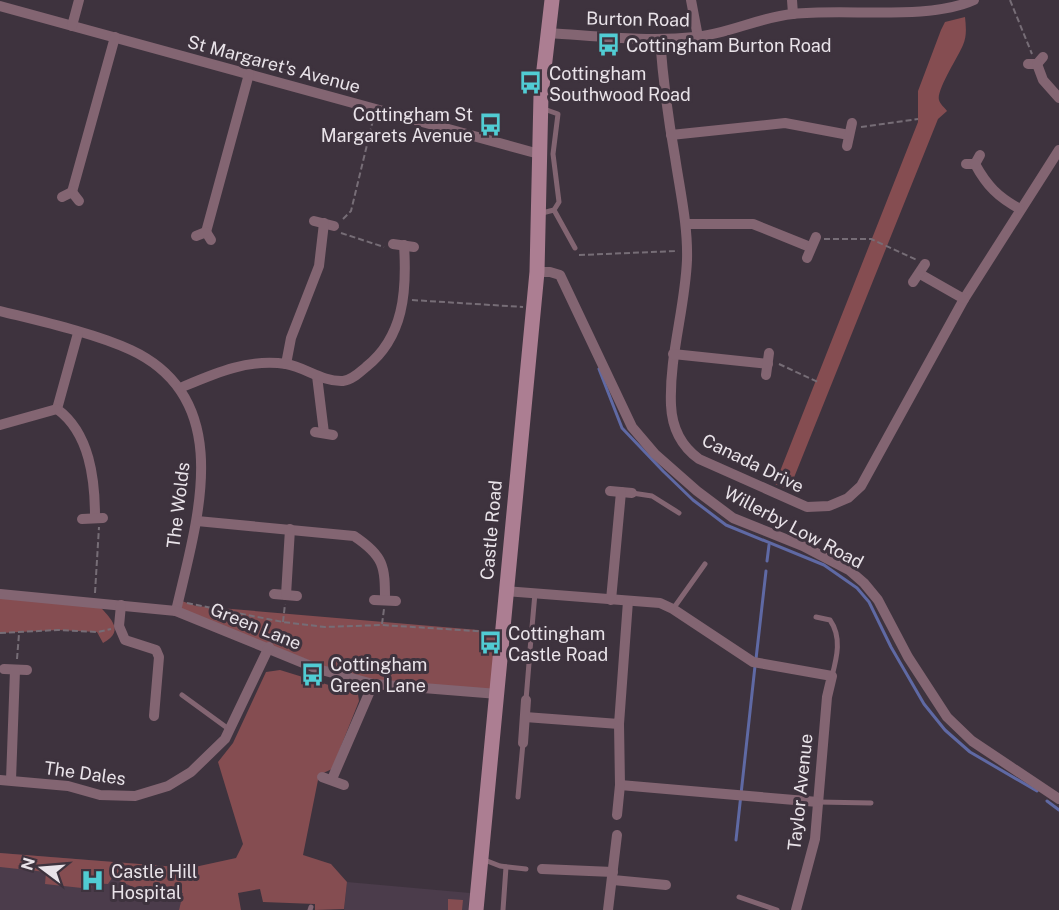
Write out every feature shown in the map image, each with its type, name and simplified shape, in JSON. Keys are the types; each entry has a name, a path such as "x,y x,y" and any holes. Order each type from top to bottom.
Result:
{"street":[{"path":"72,26 79,0"},
{"name":"Castle Road","path":"476,910 498,694 505,591 532,307 547,211 538,154 540,108 552,0"},
{"path":"691,0 698,37"},
{"path":"792,0 793,14"},
{"name":"Burton Road","path":"549,33 660,39 698,37 793,14 935,10 961,6 974,0"},
{"name":"St Margaret's Avenue","path":"0,6 538,154"},
{"path":"71,197 115,37"},
{"name":"Canada Drive","path":"660,39 671,135 686,224 687,251 673,354 671,406 678,435 686,449 699,459 807,507 829,506 848,498 861,486 964,299 1059,150"},
{"path":"1036,62 1043,80 1059,98"},
{"path":"204,236 249,74"},
{"path":"671,135 723,131 772,123 798,124 850,133"},
{"path":"974,161 984,182 997,196 1020,209"},
{"path":"686,224 753,224 814,241 807,258"},
{"path":"286,364 291,338 319,267 324,225"},
{"path":"180,388 225,368 286,364 317,376 344,381 354,377 380,356 399,321 408,249 393,244"},
{"name":"Willerby Low Road","path":"537,272 560,275 632,427 655,454 697,491 733,518 803,546 857,577 878,600 908,657 947,717 972,741 1059,799"},
{"path":"919,273 964,299"},
{"name":"The Wolds","path":"0,311 132,350 153,363 180,388 199,434 201,483 196,521 176,611"},
{"path":"57,409 78,333"},
{"path":"673,354 768,364"},
{"path":"317,376 324,433"},
{"path":"0,425 57,409"},
{"path":"57,409 64,414 75,430 91,462 99,518 82,519"},
{"path":"611,600 621,492"},
{"path":"196,521 354,536 374,549 385,568 385,601"},
{"path":"286,595 290,529"},
{"path":"505,591 649,601 673,609 753,662 832,676"},
{"name":"Green Lane","path":"0,594 176,611 269,647 318,669 373,684 498,694"},
{"path":"616,815 620,785 619,724 628,601"},
{"path":"122,605 119,626 125,640 156,650 159,657 154,716"},
{"name":"The Dales","path":"6,780 68,786 100,795 135,796 168,786 191,772 225,739 269,647"},
{"path":"6,780 10,670 27,670"},
{"name":"Taylor Avenue","path":"796,910 815,839 827,697 832,676"},
{"path":"344,785 327,778 373,684"},
{"path":"523,743 526,700"},
{"path":"525,717 619,724"},
{"path":"620,785 818,802"},
{"path":"608,910 617,835"},
{"path":"542,869 613,876 666,885"}],"lane":[{"path":"540,108 558,114 554,154 558,202 547,211 575,248"},
{"path":"621,492 652,496 679,513"},
{"path":"673,609 705,564"},
{"path":"530,650 535,593"},
{"path":"816,617 830,620 837,634 836,662 832,676"},
{"path":"526,700 529,663"},
{"path":"182,695 230,730"},
{"path":"518,797 523,743"},
{"path":"818,802 871,803"},
{"path":"482,859 506,867 526,869"},
{"path":"503,910 506,867"},
{"path":"739,897 777,910"}],"path":[{"path":"1010,0 1036,62"},
{"path":"324,225 351,211 377,109"},
{"path":"850,133 918,119"},
{"path":"324,225 359,238 408,249"},
{"path":"814,241 871,239 919,273"},
{"path":"575,248 579,255 687,251"},
{"path":"403,300 532,307"},
{"path":"768,364 774,362 818,382"},
{"path":"95,596 99,518"},
{"path":"283,622 286,595"},
{"path":"178,600 196,606 283,622 325,627 382,625 502,632"},
{"path":"382,625 385,601"},
{"path":"0,633 58,630 98,632 119,626"},
{"path":"10,670 19,633"}],"shaded area":[{"path":"965,17 964,42 939,95 947,111 938,119 789,490 775,484 918,122 918,91 945,22"},
{"path":"0,594 96,602 113,623 114,633 103,643 97,632 58,630 0,633"},
{"path":"179,600 196,606 502,632 498,694 373,684 176,611"},
{"path":"280,670 358,694 359,701 332,769 319,775 303,855 331,864 347,882 344,909 315,910 315,904 263,902 260,889 238,893 241,910 179,910 183,893 152,895 112,878 108,884 92,883 91,889 45,884 46,872 0,867 0,853 190,868 236,858 243,844 218,762 233,743 266,672"},
{"name":"Castle Hill Hospital","path":"0,853 190,868 179,910 0,910"},
{"path":"347,882 470,893 468,910 344,910"},
{"path":"448,899 463,900 462,910 448,910"}],"waterway":[{"path":"599,369 622,428 693,500 726,525 824,565 857,588 869,602 891,647 924,704 945,730 970,752 1037,791"},
{"path":"767,561 769,545"},
{"path":"756,659 766,571"},
{"path":"736,840 755,666"},
{"path":"1047,801 1059,810"}],"place":[{"name":"Cottingham Burton Road","path":"608,45"},
{"name":"Cottingham Southwood Road","path":"531,83"},
{"name":"Cottingham St Margarets Avenue","path":"491,124"},
{"name":"Cottingham Castle Road","path":"490,643"},
{"name":"Cottingham Green Lane","path":"312,674"},
{"name":"Castle Hill Hospital","path":"93,881"}]}
